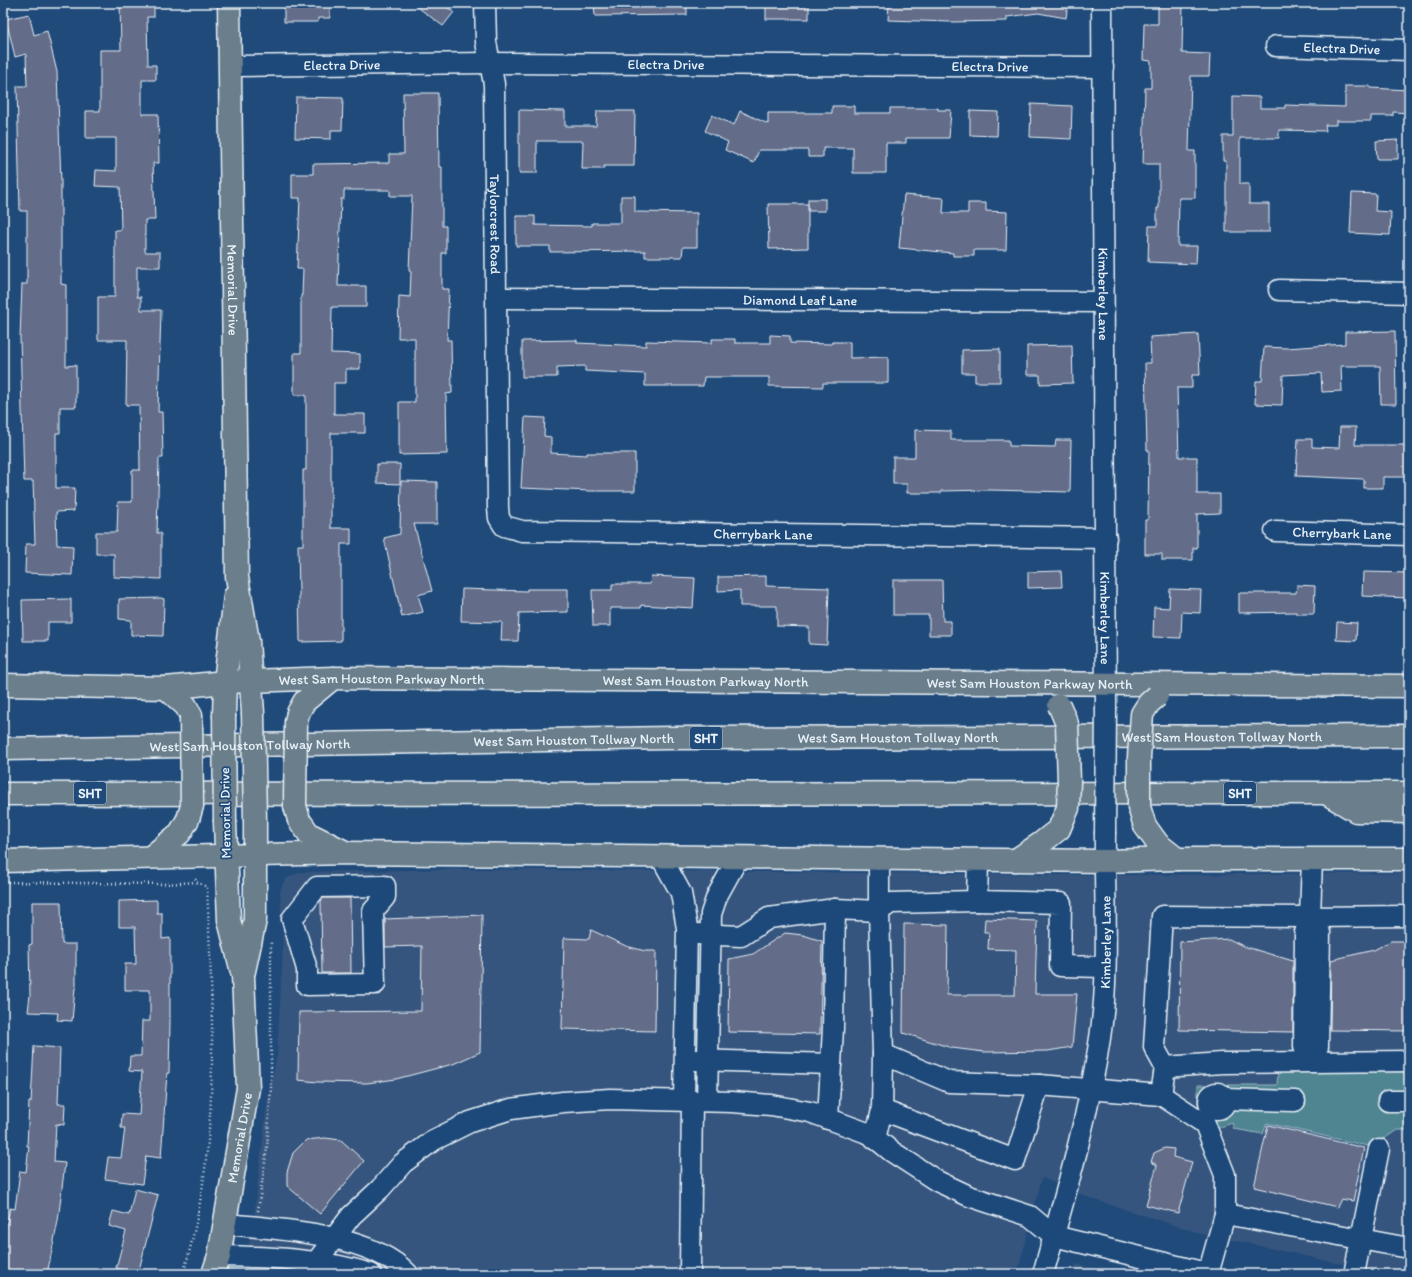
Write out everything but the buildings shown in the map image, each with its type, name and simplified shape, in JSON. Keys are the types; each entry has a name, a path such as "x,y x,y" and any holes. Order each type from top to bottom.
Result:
{"main road":[{"name":"Memorial Drive","path":"229,3 238,577 248,642 251,681 256,854 255,920 243,976"},
{"name":"Memorial Drive","path":"216,1265 225,1224 248,1088 243,976 229,920 225,822 225,682 229,630 238,577"},
{"name":"West Sam Houston Parkway North","path":"3,685 166,688 225,682 333,678 1106,685 1409,686"},
{"path":"333,678 304,702 298,713 296,722 295,806 299,820 309,834 348,853"},
{"path":"1016,860 1059,829 1068,808 1069,781 1067,724 1059,705 1032,684"},
{"path":"1177,859 1158,844 1145,826 1139,807 1139,757 1142,714 1157,696 1182,685"},
{"path":"151,857 180,833 188,819 192,806 190,716 186,706 166,688"},
{"name":"West Sam Houston Tollway North","path":"3,749 669,738 1409,736"},
{"path":"1326,793 1356,811 1409,812"},
{"name":"SHT","path":"3,794 1409,793"},
{"path":"3,872 151,857 348,853 1105,861 1177,859 1409,859"}],"street":[{"name":"Taylorcrest Road","path":"485,3 486,42 494,84 498,445"},
{"name":"Kimberley Lane","path":"1043,1274 1082,1128 1100,1037 1105,967 1106,538 1103,302 1102,3"},
{"name":"Electra Drive","path":"1276,46 1409,50"},
{"name":"Electra Drive","path":"230,66 490,63 1103,67"},
{"path":"1279,290 1409,293"},
{"name":"Diamond Leaf Lane","path":"497,298 1103,302"},
{"name":"Cherrybark Lane","path":"498,445 499,518 504,526 513,530 1106,538"},
{"name":"Cherrybark Lane","path":"1275,531 1409,535"},
{"path":"661,857 681,893 687,934 685,1059 695,1101 690,1270"},
{"path":"695,1101 708,1061 710,934 712,914 717,896 738,858"},
{"path":"875,1139 882,1110 883,1054 878,911 879,859"},
{"path":"1310,917 1312,859"},
{"path":"977,901 978,860"},
{"path":"385,886 385,897 373,911 376,984 307,986 308,969 292,919 307,899 317,887 385,886"},
{"path":"687,934 741,936 769,918 835,909 878,911 891,903 977,901 1061,904 1060,966 1105,967"},
{"path":"828,1119 835,909"},
{"path":"1161,1095 1165,1067 1154,1047 1162,916 1409,916"},
{"path":"1311,1026 1312,956"},
{"path":"312,1268 351,1216 380,1189 403,1163 434,1140 470,1122 511,1109 563,1102 610,1099 771,1105 810,1112 850,1128 870,1134 875,1139 937,1181 969,1196 1030,1216 1054,1236 1199,1273 1225,1214 1225,1175 1205,1124 1161,1095 1090,1088 949,1082 883,1054"},
{"path":"685,1059 708,1061 831,1064"},
{"path":"1165,1067 1222,1063 1409,1061"},
{"path":"882,1110 1015,1160 1039,1085"},
{"path":"1210,1100 1295,1101"},
{"path":"1388,1101 1409,1101"},
{"path":"1354,1274 1359,1240 1379,1149"},
{"path":"1225,1214 1359,1240 1409,1248"},
{"path":"225,1224 274,1229 335,1239 374,1250 389,1259 408,1274"},
{"path":"216,1265 274,1257 312,1268 350,1267 371,1274"}],"path":[{"path":"3,872 165,884 196,882 207,887 211,975 212,1075 210,1124 198,1208 183,1274"},
{"path":"195,876 196,882"}],"shaded area":[{"path":"460,869 1096,875 1409,873 1409,1274 1386,1274 1196,1232 1092,1199 1042,1178 1017,1274 244,1274 255,1208 267,1103 277,1055 283,947 280,892 283,883 287,878 300,872"},
{"path":"1076,1264 1116,1274 1073,1274"}],"green space":[{"path":"1278,1070 1409,1072 1409,1130 1397,1130 1372,1147 1267,1123 1263,1134 1234,1129 1232,1123 1219,1128 1198,1104 1198,1085 1277,1085"}]}
